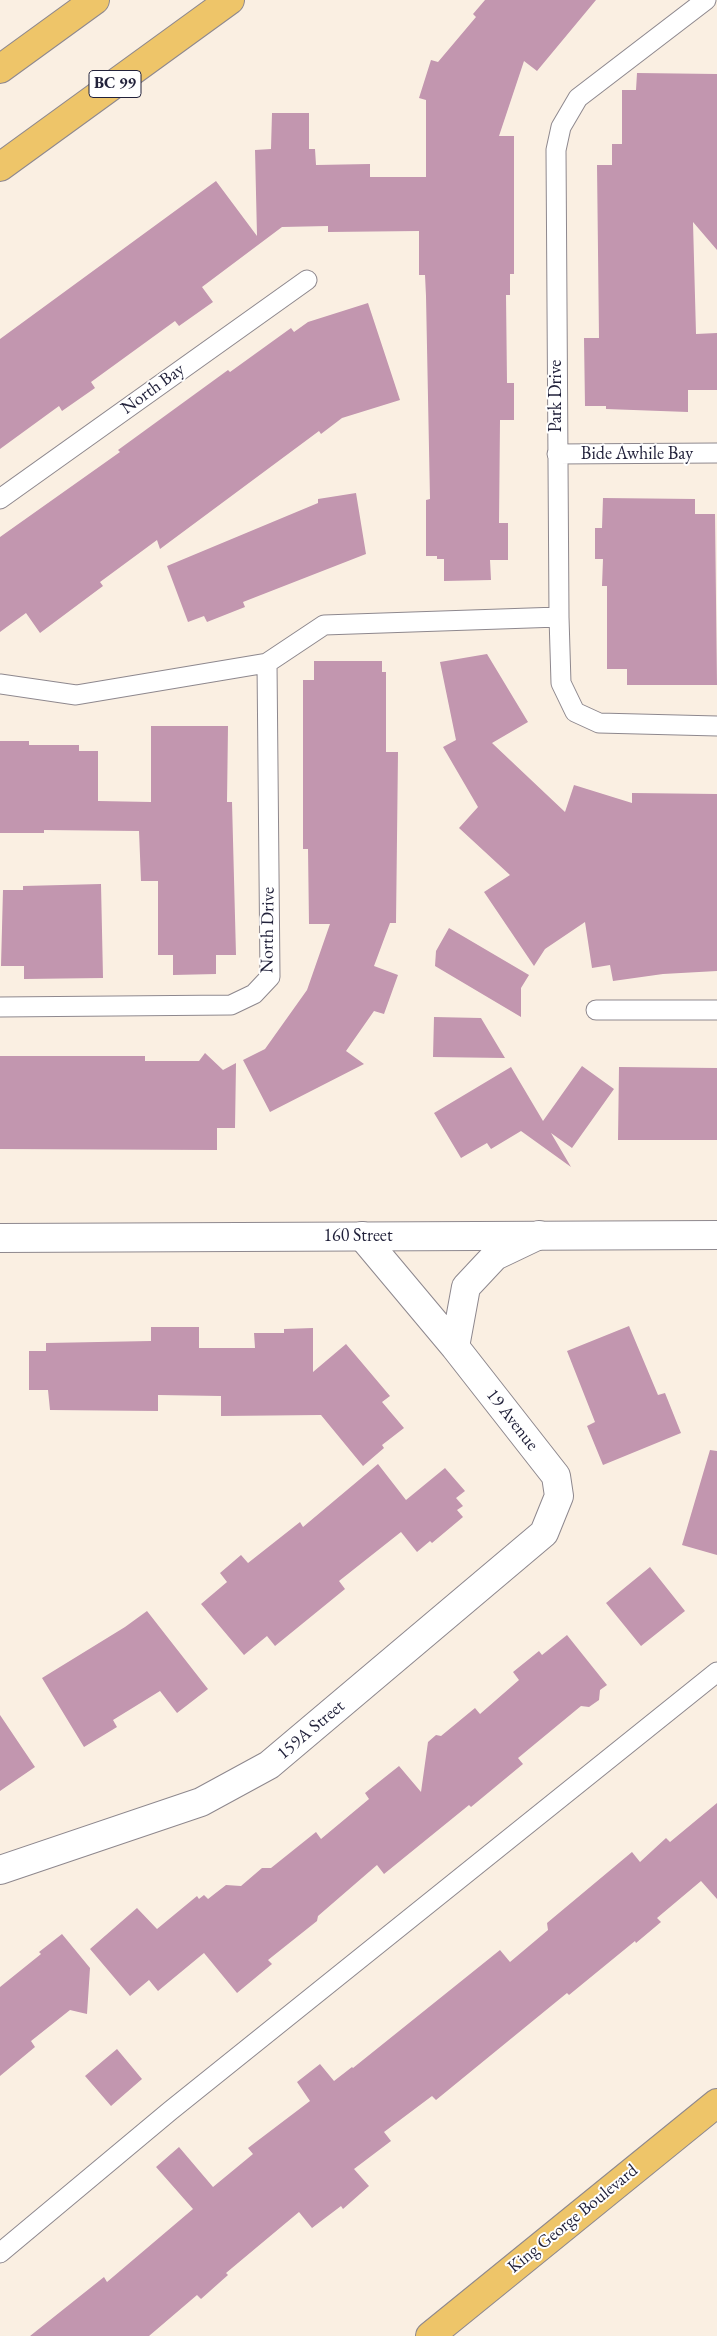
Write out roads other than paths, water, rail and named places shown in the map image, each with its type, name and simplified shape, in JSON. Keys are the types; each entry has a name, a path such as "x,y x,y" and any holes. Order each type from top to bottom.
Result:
{"main road":[{"path":"0,70 95,0"},
{"name":"BC 99","path":"0,168 230,0"},
{"name":"King George Boulevard","path":"430,2336 717,2103"}],"street":[{"path":"455,1347 466,1287 494,1256 539,1235"},
{"name":"19 Avenue","path":"362,1236 455,1347 556,1476 559,1496"},
{"name":"160 Street","path":"0,1238 717,1236"},
{"name":"159A Street","path":"0,1870 201,1802 269,1765 544,1533 559,1496"}],"lane":[{"name":"Park Drive","path":"706,0 578,98 561,126 556,150 559,617 560,683 575,712 599,724 717,726"},
{"name":"North Bay","path":"0,498 306,280"},
{"name":"Bide Awhile Bay","path":"557,454 717,453"},
{"path":"0,684 76,695 267,663 324,625 559,617"},
{"name":"North Drive","path":"0,1007 230,1005 254,994 270,977 267,663"},
{"path":"596,1010 717,1010"},
{"path":"0,2252 170,2111 717,1672"}]}
